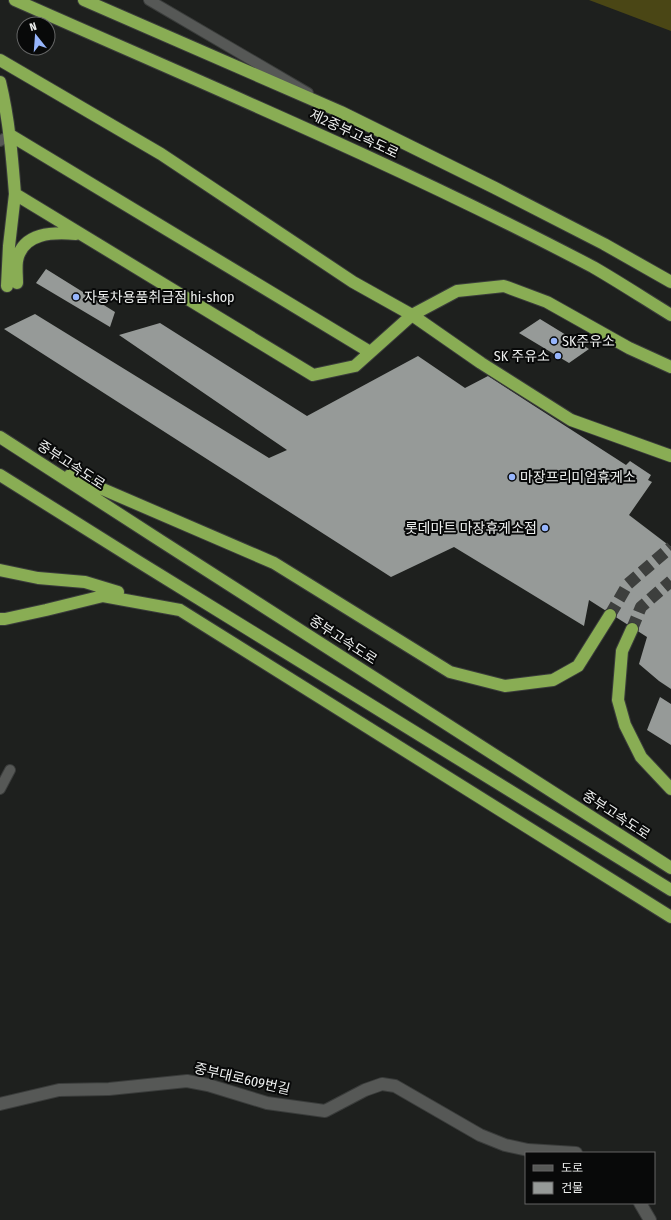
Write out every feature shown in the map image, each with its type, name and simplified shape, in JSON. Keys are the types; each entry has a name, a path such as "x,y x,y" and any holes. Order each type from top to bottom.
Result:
{"highway":[{"name":"제2중부고속도로","path":"14,0 384,164 484,212 594,268 671,315"},
{"name":"제2중부고속도로","path":"84,0 341,112 496,188 591,237 671,282"},
{"path":"0,60 161,154 353,282 412,315 481,363 571,420 671,456"},
{"path":"0,82 6,108 5,138 15,194 9,246 12,285 17,260 22,248 32,239 44,234 61,232 79,234"},
{"path":"5,138 370,352"},
{"path":"15,194 313,375 355,366 412,315 457,291 504,286 547,302 629,348 671,367"},
{"name":"중부고속도로","path":"0,437 671,868"},
{"path":"41,463 274,562 450,672 505,686 553,680 578,666 597,638 610,615"},
{"path":"0,475 146,567 671,890"},
{"path":"0,570 38,578 85,582 170,608"},
{"path":"0,618 5,619 104,596 180,610 671,917"},
{"path":"632,629 622,651 618,700 625,724 641,757 671,788"}],"street":[{"name":"중부대로609번길","path":"0,1104 59,1090 109,1089 187,1081 208,1085 267,1103 325,1112 364,1090 382,1084 395,1086 480,1135 505,1145 528,1150 560,1152"},
{"path":"641,1204 650,1220"}],"lane":[{"path":"149,0 341,112"},
{"path":"0,789 10,770"}],"shaded area":[{"path":"589,0 671,0 671,31"}],"building":[{"name":"자동차용품취급점 hi-shop","path":"46,269 115,312 110,327 36,283"},
{"name":"마장프리미엄휴게소","path":"35,314 269,458 287,450 119,335 160,323 307,416 418,356 465,388 488,376 626,465 630,461 651,475 648,480 652,482 629,515 671,547 671,689 639,664 647,637 589,600 584,626 454,547 391,577 4,329"},
{"name":"SK주유소","path":"540,319 589,349 569,363 519,333"},
{"path":"660,697 671,704 671,745 647,730"}],"tunnel":[{"path":"610,615 628,584 671,547"},
{"path":"632,629 641,607 671,581"}],"place":[{"name":"자동차용품취급점 hi-shop","path":"76,297"},
{"name":"SK주유소","path":"554,341"},
{"name":"SK 주유소","path":"558,356"},
{"name":"마장프리미엄휴게소","path":"512,477"},
{"name":"롯데마트 마장휴게소점","path":"545,528"}]}
